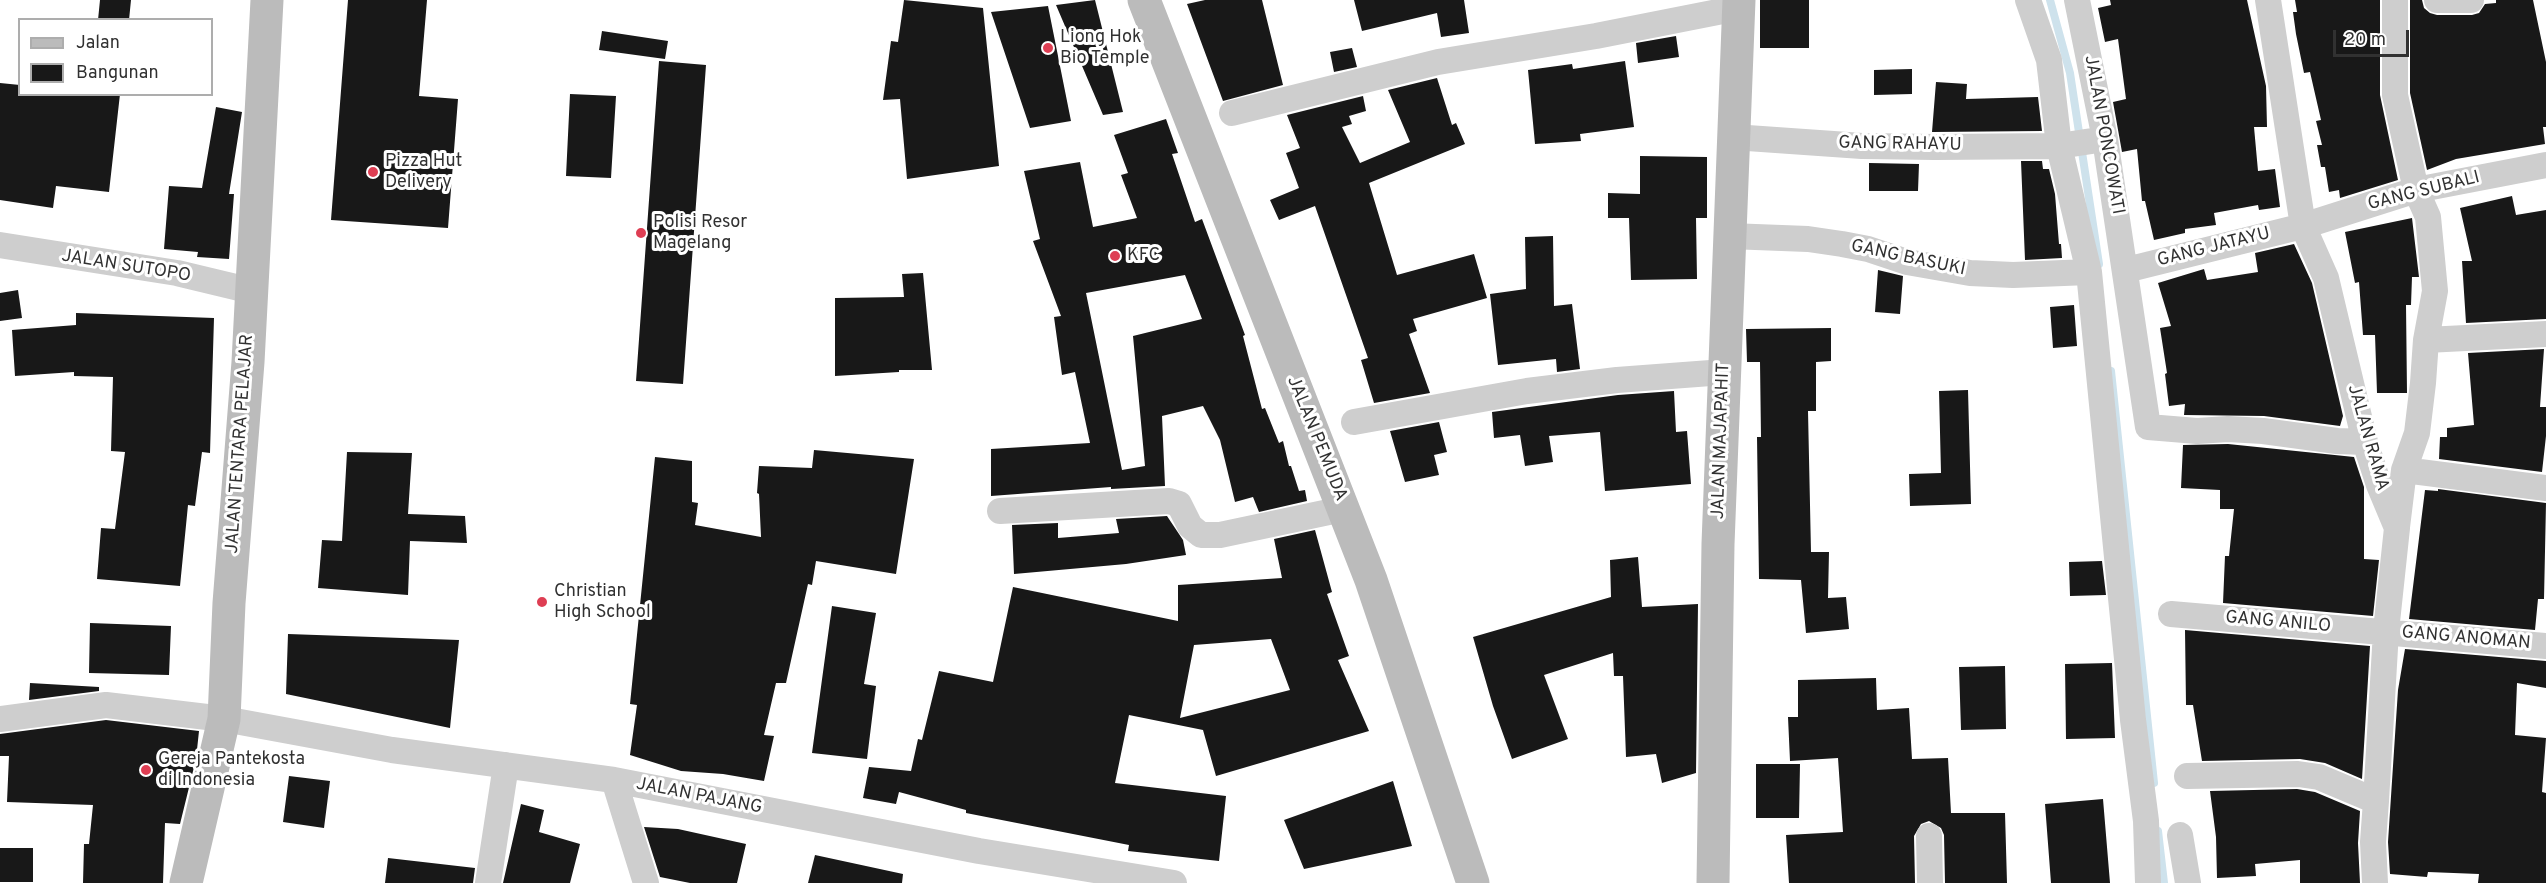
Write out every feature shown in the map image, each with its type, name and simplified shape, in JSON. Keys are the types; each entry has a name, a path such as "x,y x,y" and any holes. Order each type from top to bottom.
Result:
{"main road":[{"name":"JALAN TENTARA PELAJAR","path":"186,883 224,719 230,592 252,291 267,0"},
{"name":"JALAN PEMUDA","path":"1144,0 1371,580 1473,883"},
{"name":"JALAN MAJAPAHIT","path":"1713,883 1715,676 1738,4"}],"street":[{"path":"2028,0 2049,60 2063,146 2089,272 2131,698 2146,821 2148,883"},
{"name":"JALAN PONCOWATI","path":"2077,0 2100,140 2126,270 2148,428 2264,431 2337,441 2365,441"},
{"name":"JALAN RAMA","path":"2268,0 2303,226 2326,278 2365,441 2379,485 2397,528 2386,631 2373,842 2375,883"},
{"path":"2395,0 2395,95 2416,190 2428,217 2435,291 2426,339 2417,434 2404,470 2397,528"},
{"path":"2437,0 2471,0"},
{"path":"1232,113 1438,62 1596,36 1738,4"},
{"name":"GANG RAHAYU","path":"1733,137 1862,146 2063,146 2100,140"},
{"name":"GANG SUBALI","path":"2303,226 2416,190 2546,165"},
{"name":"GANG JATAYU","path":"2126,270 2303,226"},
{"name":"GANG BASUKI","path":"1729,236 1808,239 1842,244 1907,262 1970,273 2013,275 2089,272"},
{"name":"JALAN SUTOPO","path":"0,245 99,263 177,273 252,291"},
{"path":"2426,339 2546,334"},
{"path":"1354,422 1527,391 1617,380 1724,372"},
{"path":"2404,470 2546,488"},
{"path":"1000,511 1169,501 1179,504 1190,526 1201,535 1220,535 1343,510"},
{"name":"GANG ANILO","path":"2170,614 2386,631"},
{"name":"GANG ANOMAN","path":"2386,631 2546,646"},
{"name":"JALAN PAJANG","path":"0,719 106,705 224,719 392,750 614,780 979,851 1174,883"},
{"path":"488,883 506,765"},
{"path":"2187,776 2298,774 2319,777 2376,801"},
{"path":"614,780 646,883"},
{"path":"2180,835 2188,883"},
{"path":"1929,836 1930,883"}],"building":[{"path":"100,0 131,0 129,18 98,18"},
{"path":"348,0 427,0 419,96 458,99 448,228 331,220"},
{"path":"904,0 983,8 999,166 907,179 900,99 883,100 891,41 898,42"},
{"path":"1095,0 1123,112 1103,115 1056,5"},
{"path":"1205,0 1262,0 1283,85 1223,101 1187,4"},
{"path":"1354,0 1464,0 1469,33 1441,37 1437,13 1362,31"},
{"path":"1760,0 1809,0 1809,48 1760,48"},
{"path":"2110,0 2247,0 2266,86 2267,127 2254,127 2258,171 2275,169 2280,207 2259,210 2258,205 2214,213 2216,225 2185,229 2185,233 2154,240 2145,201 2142,201 2137,149 2122,152 2113,102 2126,99 2118,39 2105,42 2098,8 2111,5"},
{"path":"2295,0 2380,0 2380,95 2398,180 2340,198 2339,190 2329,192 2325,167 2321,167 2317,145 2322,145 2316,121 2321,120 2310,72 2304,73 2296,34 2293,12 2297,12"},
{"path":"2410,0 2422,0 2424,8 2437,15 2472,15 2479,13 2485,4 2496,3 2496,0 2533,0 2546,62 2546,127 2543,127 2545,144 2456,159 2427,170 2410,93"},
{"path":"1048,6 1071,121 1030,128 991,12"},
{"path":"602,31 668,41 665,59 599,50"},
{"path":"1676,36 1679,57 1638,63 1636,43"},
{"path":"1352,48 1357,67 1334,72 1330,52"},
{"path":"659,61 706,65 683,384 636,381"},
{"path":"1625,61 1634,127 1580,134 1581,141 1535,144 1528,70 1572,64 1573,69"},
{"path":"1912,69 1912,94 1874,95 1874,70"},
{"path":"1437,78 1452,125 1456,123 1465,144 1369,183 1397,275 1474,254 1487,298 1413,319 1417,331 1409,334 1430,393 1374,403 1361,360 1368,358 1315,206 1279,220 1270,200 1299,188 1286,153 1300,148 1287,115 1363,96 1366,111 1349,116 1352,124 1342,127 1360,163 1410,142 1388,90"},
{"path":"1936,82 1967,84 1966,99 2038,97 2042,131 1932,132"},
{"path":"0,83 18,85 18,96 120,96 109,192 56,186 53,208 0,200"},
{"path":"570,94 616,96 611,178 566,176"},
{"path":"216,107 242,112 229,194 234,194 229,259 197,257 198,252 164,249 169,186 202,188"},
{"path":"1166,119 1178,153 1172,154 1195,222 1202,219 1245,335 1243,336 1262,409 1265,408 1279,443 1283,441 1289,466 1291,466 1299,491 1305,490 1307,501 1259,512 1253,497 1235,502 1220,440 1203,406 1162,416 1165,486 1111,489 1111,487 991,496 991,449 1090,443 1075,372 1062,375 1054,317 1061,316 1033,241 1040,239 1024,171 1080,162 1093,227 1137,218 1121,175 1128,173 1114,135","holes":["1185,275 1202,319 1133,336 1145,466 1122,470 1086,293"]},
{"path":"1640,156 1707,157 1707,218 1696,218 1697,279 1631,280 1629,218 1608,218 1608,193 1640,194"},
{"path":"2021,161 2042,161 2043,169 2049,169 2055,194 2062,258 2025,260"},
{"path":"1869,163 1919,164 1918,191 1869,191"},
{"path":"2512,196 2516,215 2546,210 2546,319 2466,323 2462,261 2472,261 2460,208"},
{"path":"2412,218 2419,277 2412,277 2411,305 2406,305 2407,393 2377,393 2375,335 2363,335 2359,282 2355,283 2345,232"},
{"path":"1553,236 1554,306 1572,304 1580,369 1557,372 1556,359 1498,365 1490,294 1526,289 1525,237"},
{"path":"2294,244 2312,283 2343,416 2340,426 2264,416 2184,415 2185,404 2169,406 2160,328 2171,326 2158,283 2204,269 2207,280 2258,272 2255,253"},
{"path":"1878,270 1903,276 1900,314 1875,312"},
{"path":"923,273 932,370 899,370 899,372 835,376 835,298 904,297 902,274"},
{"path":"18,290 22,318 0,321 0,293"},
{"path":"2074,305 2077,346 2053,348 2050,307"},
{"path":"76,313 214,318 210,453 202,452 195,506 188,505 180,586 97,579 101,528 115,529 125,452 111,451 113,377 74,376 74,372 15,376 12,330 76,325"},
{"path":"1831,328 1831,361 1816,362 1816,411 1808,411 1811,552 1829,552 1828,598 1846,597 1849,629 1806,633 1801,580 1759,579 1757,437 1761,437 1760,362 1747,362 1746,329"},
{"path":"2544,349 2540,407 2546,407 2546,436 2542,472 2439,459 2440,437 2447,437 2447,428 2474,425 2468,353"},
{"path":"1968,390 1971,504 1910,506 1909,474 1941,473 1939,391"},
{"path":"1674,391 1676,432 1687,431 1691,484 1605,491 1600,432 1549,436 1553,462 1525,466 1520,435 1494,438 1492,412 1618,395"},
{"path":"1439,422 1447,452 1434,455 1439,475 1405,482 1390,431"},
{"path":"2228,444 2354,457 2364,487 2364,559 2379,560 2373,616 2223,603 2225,556 2229,556 2234,509 2220,509 2220,490 2181,488 2183,445"},
{"path":"814,450 914,459 896,574 816,561 812,585 808,584 786,683 776,683 764,735 774,736 764,781 723,774 681,771 630,755 637,705 630,704 655,457 692,461 692,502 698,503 695,525 761,537 759,494 757,493 759,466 812,468"},
{"path":"347,452 412,453 408,514 465,516 467,543 410,541 408,595 318,588 322,540 342,541"},
{"path":"2438,489 2546,503 2544,599 2538,599 2535,630 2409,619 2425,490 2438,491"},
{"path":"1167,516 1183,540 1186,555 1126,564 1014,574 1012,525 1058,523 1058,538 1119,533 1116,519"},
{"path":"1315,530 1332,592 1327,594 1349,656 1338,660 1369,731 1216,776 1203,730 1129,715 1115,783 1226,796 1219,861 1128,851 1129,845 966,813 966,810 899,792 896,804 863,798 869,767 911,771 918,739 922,740 939,671 993,682 1013,587 1178,621 1178,585 1282,578 1274,539","holes":["1271,639 1290,690 1180,718 1194,645"]},
{"path":"1638,557 1642,607 1698,604 1696,773 1662,783 1656,754 1626,757 1623,676 1614,676 1613,653 1544,675 1568,739 1512,759 1493,706 1473,637 1611,597 1610,560"},
{"path":"2102,561 2106,595 2070,596 2069,562"},
{"path":"832,606 876,613 864,684 876,686 867,759 812,753"},
{"path":"90,623 171,626 169,675 89,673"},
{"path":"2185,630 2370,646 2362,779 2325,763 2300,759 2202,761 2193,705 2186,705"},
{"path":"288,634 459,640 450,728 286,694"},
{"path":"2405,649 2546,661 2546,688 2517,683 2515,735 2546,738 2542,792 2546,793 2546,883 2478,883 2479,874 2428,872 2427,877 2390,874 2388,842 2398,690"},
{"path":"2112,663 2115,738 2066,739 2065,664"},
{"path":"2005,666 2006,729 1961,730 1959,667"},
{"path":"1876,678 1877,710 1909,708 1912,759 1948,758 1951,813 2005,813 2007,883 1945,883 1944,835 1941,828 1929,821 1921,824 1914,836 1915,883 1789,883 1786,835 1843,832 1838,758 1790,761 1788,717 1798,717 1798,680"},
{"path":"30,683 99,687 99,691 29,700"},
{"path":"106,720 199,731 196,759 180,824 165,823 163,883 83,883 84,844 89,844 93,805 7,802 9,756 0,756 0,734"},
{"path":"1756,764 1800,764 1799,818 1756,818"},
{"path":"289,776 330,781 324,828 283,822"},
{"path":"1393,781 1412,846 1304,869 1284,820"},
{"path":"2297,789 2315,792 2360,811 2358,843 2360,883 2300,883 2300,860 2255,864 2256,876 2217,878 2216,837 2210,791"},
{"path":"2103,799 2110,883 2051,883 2045,804"},
{"path":"521,804 544,810 539,832 580,844 570,883 503,883"},
{"path":"644,827 678,829 746,844 737,883 690,883 660,877"},
{"path":"0,848 33,848 33,882 0,882"},
{"path":"815,855 903,874 902,883 808,883"},
{"path":"388,858 475,868 473,883 385,883"}],"waterway":[{"path":"2050,0 2070,73 2099,264"},
{"path":"2111,371 2154,783"},
{"path":"2158,831 2164,883"}],"place":[{"name":"Liong Hok Bio Temple","path":"1048,48"},
{"name":"Pizza Hut Delivery","path":"373,172"},
{"name":"Polisi Resor Magelang","path":"641,233"},
{"name":"KFC","path":"1115,256"},
{"name":"Christian High School","path":"542,602"},
{"name":"Gereja Pantekosta di Indonesia","path":"146,770"}]}
